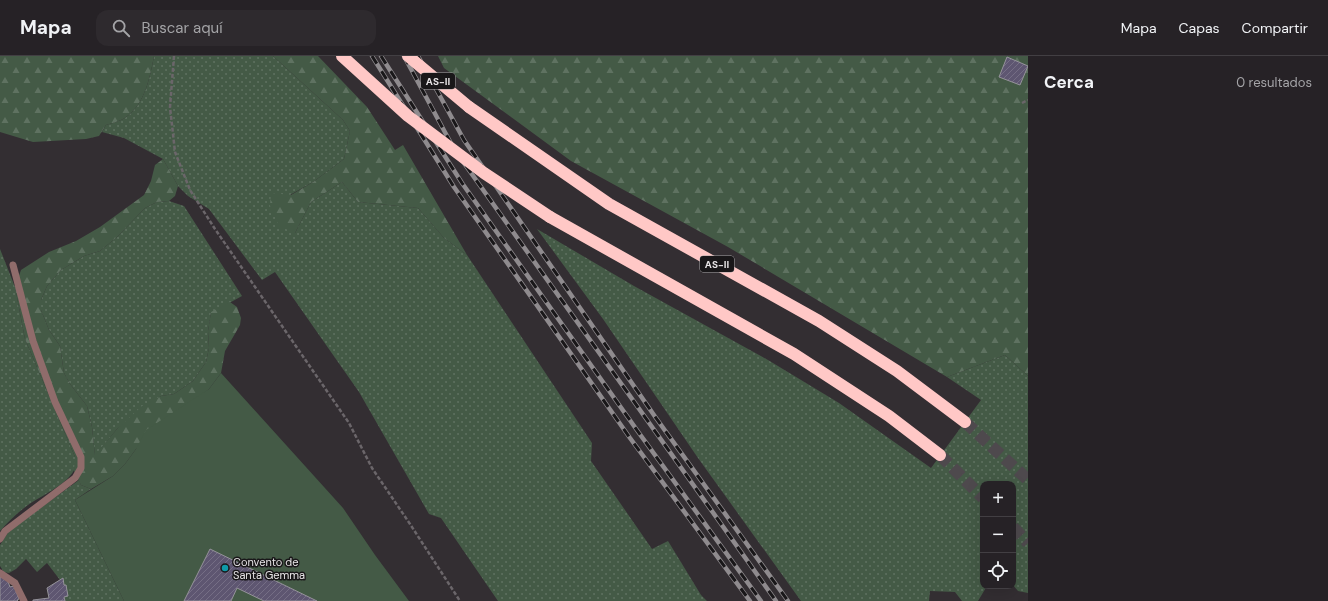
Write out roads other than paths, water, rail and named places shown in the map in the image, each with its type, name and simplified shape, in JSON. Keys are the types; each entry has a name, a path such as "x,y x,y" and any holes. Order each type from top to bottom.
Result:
{"highway":[{"path":"342,56 408,116 484,173 550,217 794,354 889,416 940,455"},
{"name":"AS-II","path":"408,56 469,107 609,204 819,321 897,371 965,422"}],"lane":[{"path":"0,539 5,531 76,478 81,468 81,458 55,402 33,341 13,265"},
{"path":"0,573 15,584 24,601"}],"tunnel":[{"path":"965,422 1028,480"},
{"path":"940,455 980,495"},
{"path":"1016,530 1028,543"}],"railway":[{"path":"372,56 454,187 630,438 750,601"},
{"path":"381,56 462,183 639,433 761,601"},
{"path":"404,56 454,149 776,601"},
{"path":"418,56 464,140 656,418 788,601"}],"place":[{"name":"Convento de Santa Gemma","path":"225,568"}]}
